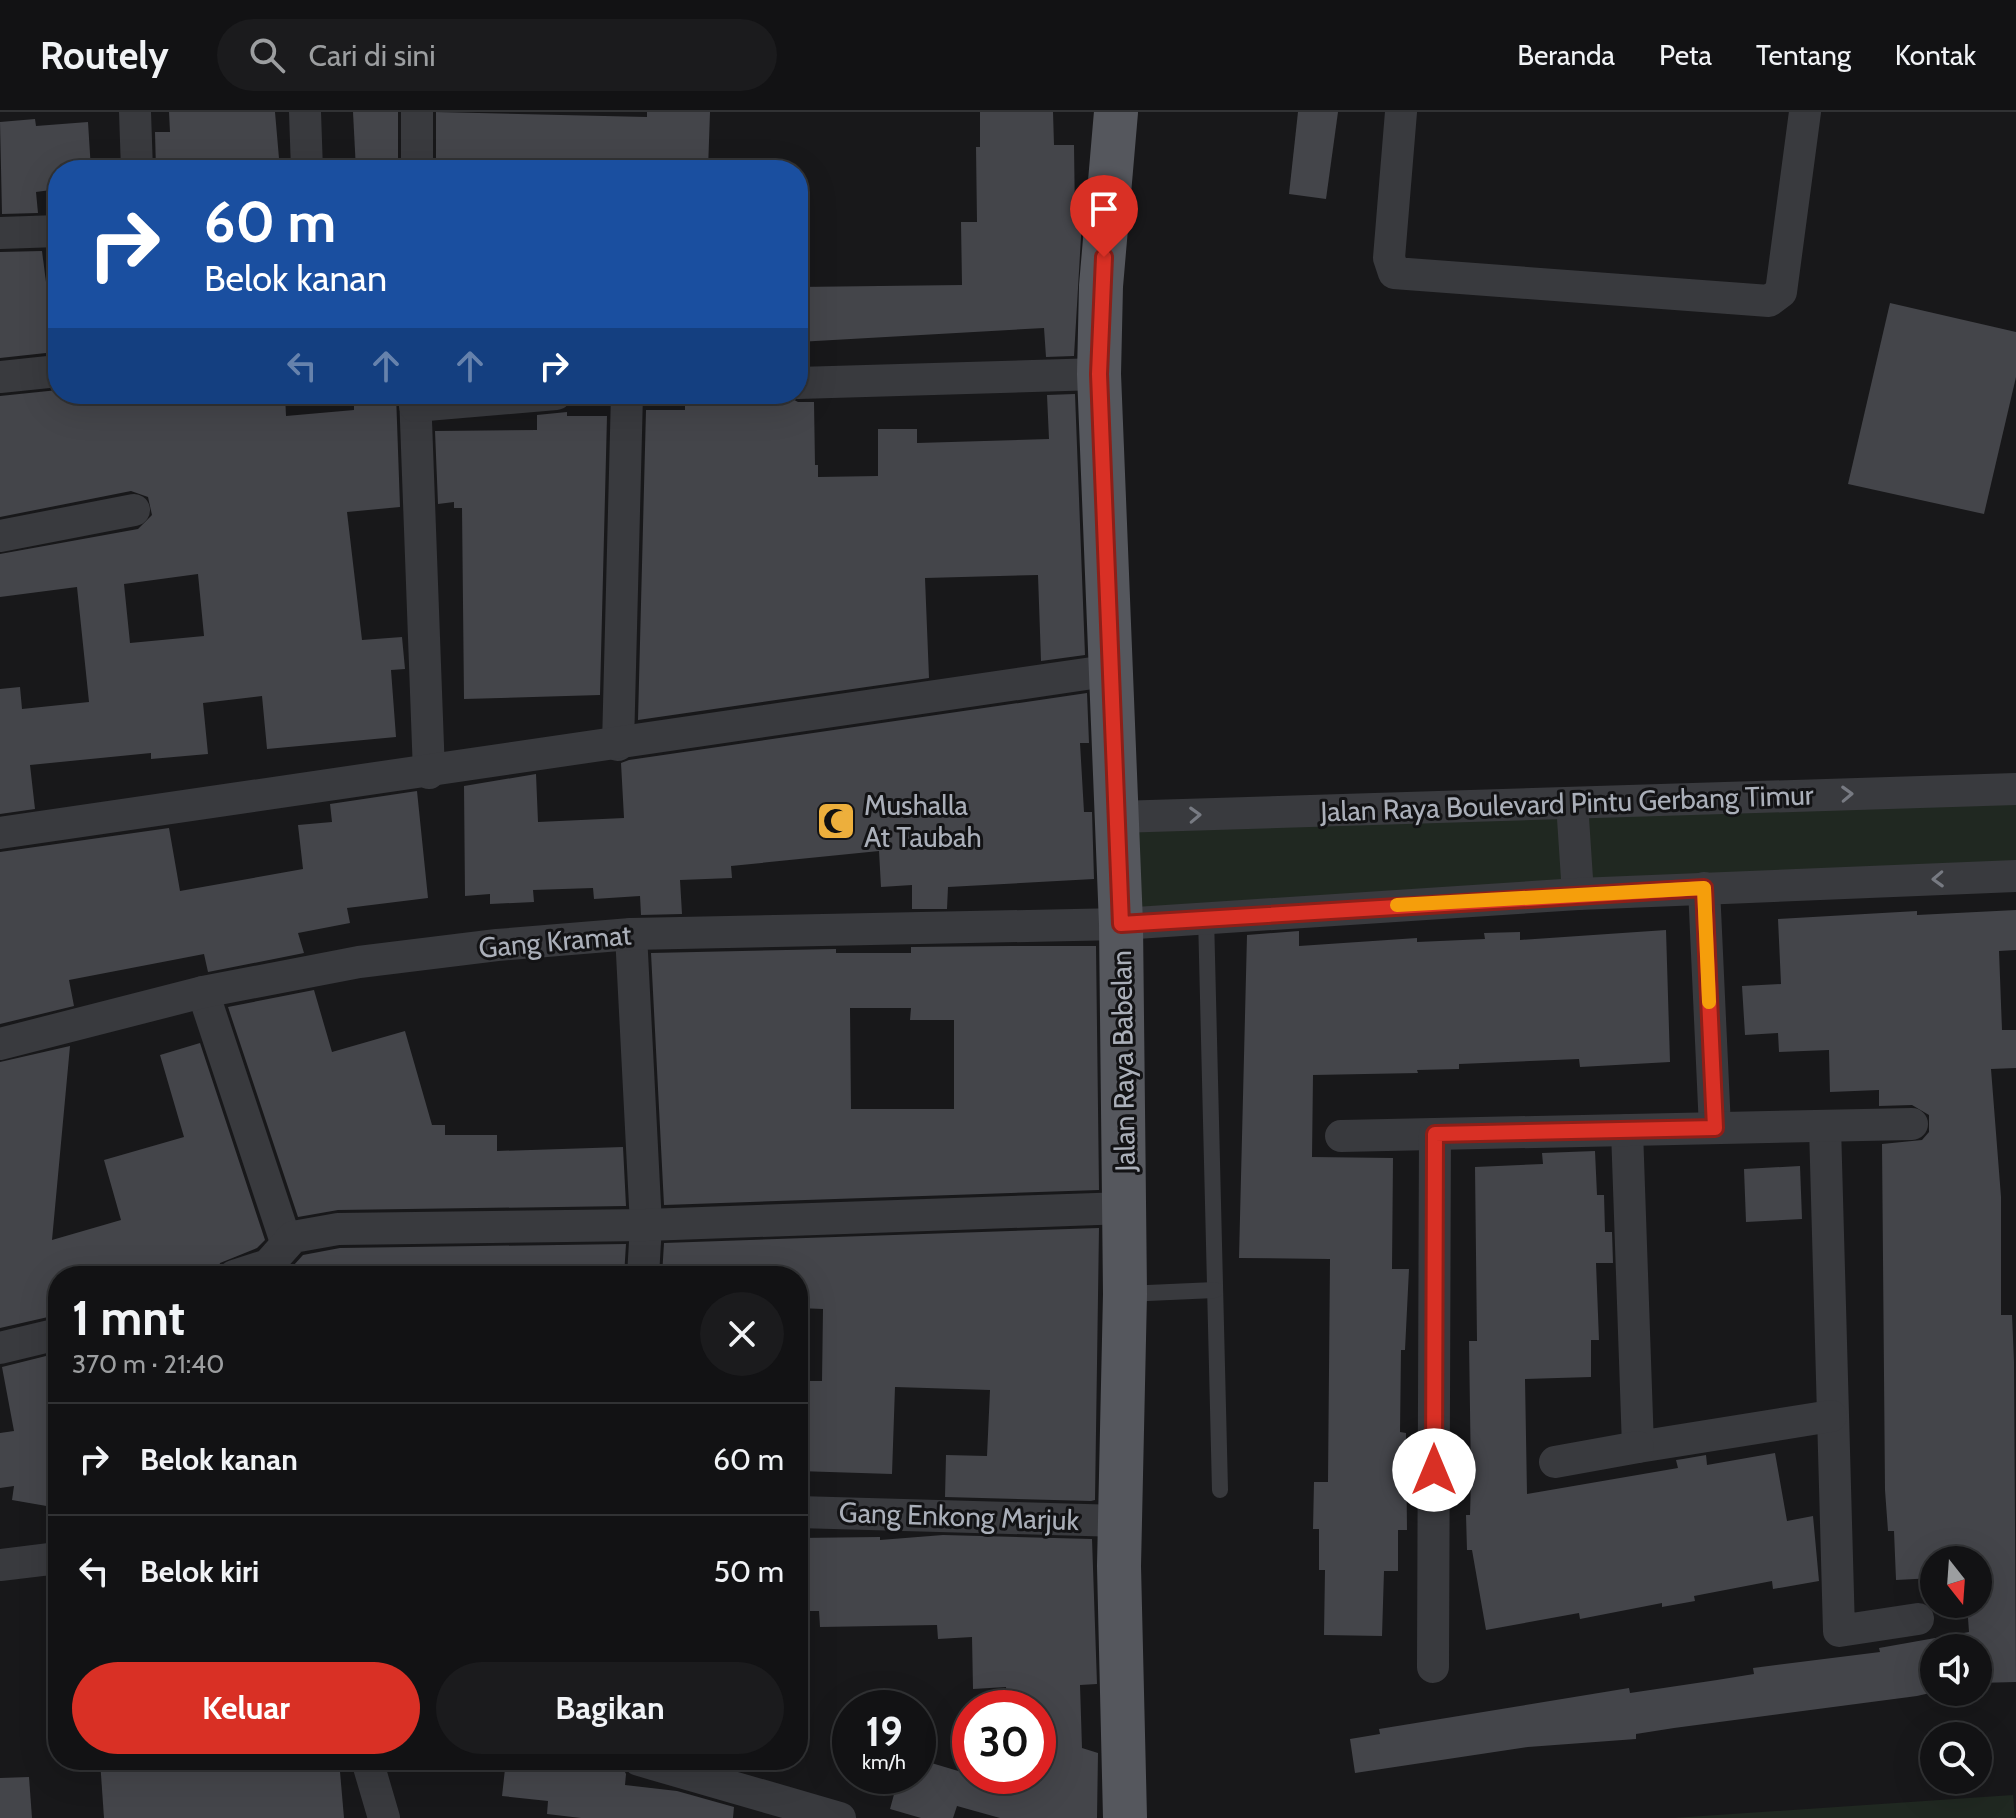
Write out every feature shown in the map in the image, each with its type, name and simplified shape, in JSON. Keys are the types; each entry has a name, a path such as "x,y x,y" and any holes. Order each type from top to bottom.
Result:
{"main road":[{"name":"Jalan Raya Babelan","path":"1116,112 1101,286 1099,374 1121,924 1125,1294 1120,1521 1125,1818"}],"street":[{"path":"135,112 137,160"},
{"path":"305,112 307,160"},
{"path":"417,112 417,160"},
{"path":"1401,112 1389,258 1394,273 1769,301 1781,292 1805,112"},
{"path":"0,233 48,231"},
{"path":"0,377 48,372"},
{"path":"808,383 1099,374"},
{"path":"415,404 429,773"},
{"path":"618,745 627,404"},
{"path":"0,536 134,510"},
{"path":"0,833 429,773 1113,670"},
{"name":"Jalan Raya Boulevard Pintu Gerbang Timur","path":"1117,817 2016,789"},
{"path":"1572,803 1578,894"},
{"path":"1121,924 1206,916 1578,894 2016,876"},
{"path":"1704,888 1715,1128"},
{"name":"Gang Kramat","path":"0,1044 203,992 359,962 497,945 631,934 1121,924"},
{"path":"631,934 646,1225 644,1266"},
{"path":"203,992 286,1242"},
{"path":"1341,1136 1912,1124"},
{"path":"1825,1126 1839,1631 1918,1619"},
{"path":"1627,1130 1638,1447"},
{"path":"1433,1667 1435,1134"},
{"path":"260,1266 273,1261 286,1242 305,1233 338,1229 646,1225 1125,1208"},
{"path":"0,1348 48,1338"},
{"path":"1555,1462 1831,1416"},
{"name":"Gang Enkong Marjuk","path":"808,1512 1120,1521"},
{"path":"0,1565 48,1559"},
{"path":"370,1770 384,1818"},
{"path":"674,1770 840,1818"}],"lane":[{"path":"1206,916 1220,1490"},
{"path":"1125,1294 1215,1290"}],"shaded area":[{"path":"2016,789 2016,876 1121,924 1117,817"},
{"path":"2013,1795 2015,1818 1673,1818"}],"building":[{"path":"169,112 275,112 279,160 156,160 155,132 170,132"},
{"path":"353,112 398,112 398,160 355,160"},
{"path":"436,112 647,117 647,112 710,112 708,160 436,160"},
{"path":"980,112 1053,112 1054,145 1074,145 1075,220 1082,220 1074,356 1046,357 1044,328 808,341 808,287 962,285 961,222 977,222 976,147 980,147"},
{"path":"1298,112 1338,112 1326,199 1289,194"},
{"path":"35,119 36,126 88,122 90,160 48,160 48,190 36,192 38,213 2,214 0,122"},
{"path":"42,251 48,298 48,353 0,358 0,252"},
{"path":"1890,303 2016,332 2016,377 1984,514 1848,484"},
{"path":"48,391 48,404 285,404 286,416 354,410 354,404 396,404 400,507 347,512 362,640 402,637 405,669 391,670 396,737 267,749 262,696 203,703 208,754 151,759 151,753 30,765 35,809 0,814 0,689 20,687 22,709 89,702 77,587 0,597 0,554 138,529 152,515 148,497 131,491 0,517 0,396","holes":["198,574 204,636 130,643 124,584"]},
{"path":"1075,394 1085,655 1041,661 1038,575 925,578 929,678 638,720 646,410 685,410 685,404 814,402 818,477 878,476 878,429 917,429 917,443 1049,439 1047,395"},
{"path":"567,412 567,416 607,416 600,695 464,699 462,508 454,508 454,502 438,504 435,431 537,430 537,415"},
{"path":"1087,693 1089,743 1080,743 1084,812 1092,812 1094,879 948,887 947,909 912,909 912,885 881,887 879,851 731,866 732,878 680,880 682,914 641,915 640,896 594,899 593,888 533,890 534,902 490,904 490,894 465,896 464,786 536,774 538,822 624,818 621,763 629,760"},
{"path":"417,791 428,898 347,908 350,923 298,933 304,953 208,972 204,954 69,980 74,1006 0,1024 0,852 169,828 180,891 303,869 298,825 332,822 330,804"},
{"path":"2016,910 2016,950 1999,951 2002,1030 2016,1030 2016,1068 1991,1069 2001,1197 2001,1315 2012,1315 2014,1362 2016,1682 1992,1683 1992,1634 1958,1634 1969,1632 1968,1618 1992,1618 1992,1546 1920,1546 1920,1579 1896,1580 1894,1531 1888,1531 1882,1144 1922,1140 1929,1132 1929,1115 1912,1105 1879,1106 1879,1090 1830,1092 1829,1050 1779,1052 1778,1033 1745,1035 1742,986 1781,984 1778,919 1917,911 1917,915"},
{"path":"1666,930 1670,1062 1580,1067 1579,1059 1459,1064 1459,1069 1417,1070 1418,1073 1313,1075 1312,1157 1393,1158 1392,1269 1409,1269 1405,1350 1401,1350 1400,1432 1406,1433 1407,1530 1398,1530 1398,1571 1384,1571 1382,1636 1324,1635 1325,1570 1319,1570 1319,1529 1313,1529 1314,1482 1328,1482 1330,1259 1239,1258 1247,935 1299,931 1299,946 1417,938 1417,942 1485,939 1484,933 1520,932 1520,940"},
{"path":"1096,946 1099,1190 664,1205 651,953 836,949 836,953 911,953 911,947","holes":["850,1008 911,1008 910,1020 954,1020 954,1109 851,1109"]},
{"path":"314,990 332,1052 405,1031 432,1125 445,1125 445,1135 497,1135 497,1151 623,1147 626,1206 338,1210 298,1217 228,1007"},
{"path":"200,1043 265,1240 257,1248 219,1266 48,1266 48,1317 0,1328 0,1062 70,1046 52,1240 121,1220 104,1160 184,1137 160,1055"},
{"path":"1595,1151 1597,1195 1604,1195 1605,1232 1612,1232 1613,1263 1596,1263 1599,1340 1591,1340 1591,1377 1525,1379 1527,1494 1678,1468 1676,1460 1706,1455 1707,1465 1775,1453 1787,1521 1813,1516 1819,1581 1773,1589 1772,1581 1694,1596 1695,1601 1662,1607 1662,1603 1580,1619 1579,1613 1486,1630 1472,1550 1467,1550 1466,1515 1470,1515 1471,1479 1469,1341 1477,1341 1475,1167 1543,1164 1542,1153"},
{"path":"1800,1166 1802,1219 1746,1222 1744,1169"},
{"path":"1099,1228 1095,1500 945,1497 946,1455 987,1456 990,1390 895,1387 892,1474 808,1471 808,1381 822,1381 823,1309 808,1308 808,1266 663,1266 664,1243"},
{"path":"626,1244 625,1266 293,1266 303,1255 340,1248"},
{"path":"48,1356 48,1506 12,1500 14,1486 0,1488 0,1433 14,1431 2,1367"},
{"path":"943,1535 1092,1539 1097,1684 1080,1685 1082,1748 1098,1753 1097,1818 1000,1818 957,1806 953,1818 921,1818 890,1809 894,1794 936,1794 936,1764 952,1769 952,1794 1056,1794 1056,1690 973,1689 972,1637 938,1639 937,1625 820,1627 819,1611 808,1611 808,1538 880,1537 880,1540"},
{"path":"1920,1641 1920,1695 1674,1728 1636,1734 1636,1739 1528,1747 1355,1773 1350,1739 1380,1734 1379,1729 1629,1688 1630,1693 1754,1674 1753,1668 1880,1652 1879,1648"},
{"path":"101,1770 340,1770 344,1818 104,1818"},
{"path":"505,1770 624,1770 625,1785 677,1791 734,1807 733,1818 581,1818 547,1814 548,1801 502,1796"},
{"path":"29,1777 32,1818 0,1818 0,1778"}],"slow traffic":[{"path":"1397,905 1704,888 1709,1002"}],"place":[{"name":"Mushalla At Taubah","path":"836,821"}],"route":[{"path":"1104,257 1099,374 1121,924 1206,916 1704,888 1715,1128 1435,1134 1434,1470"}]}
